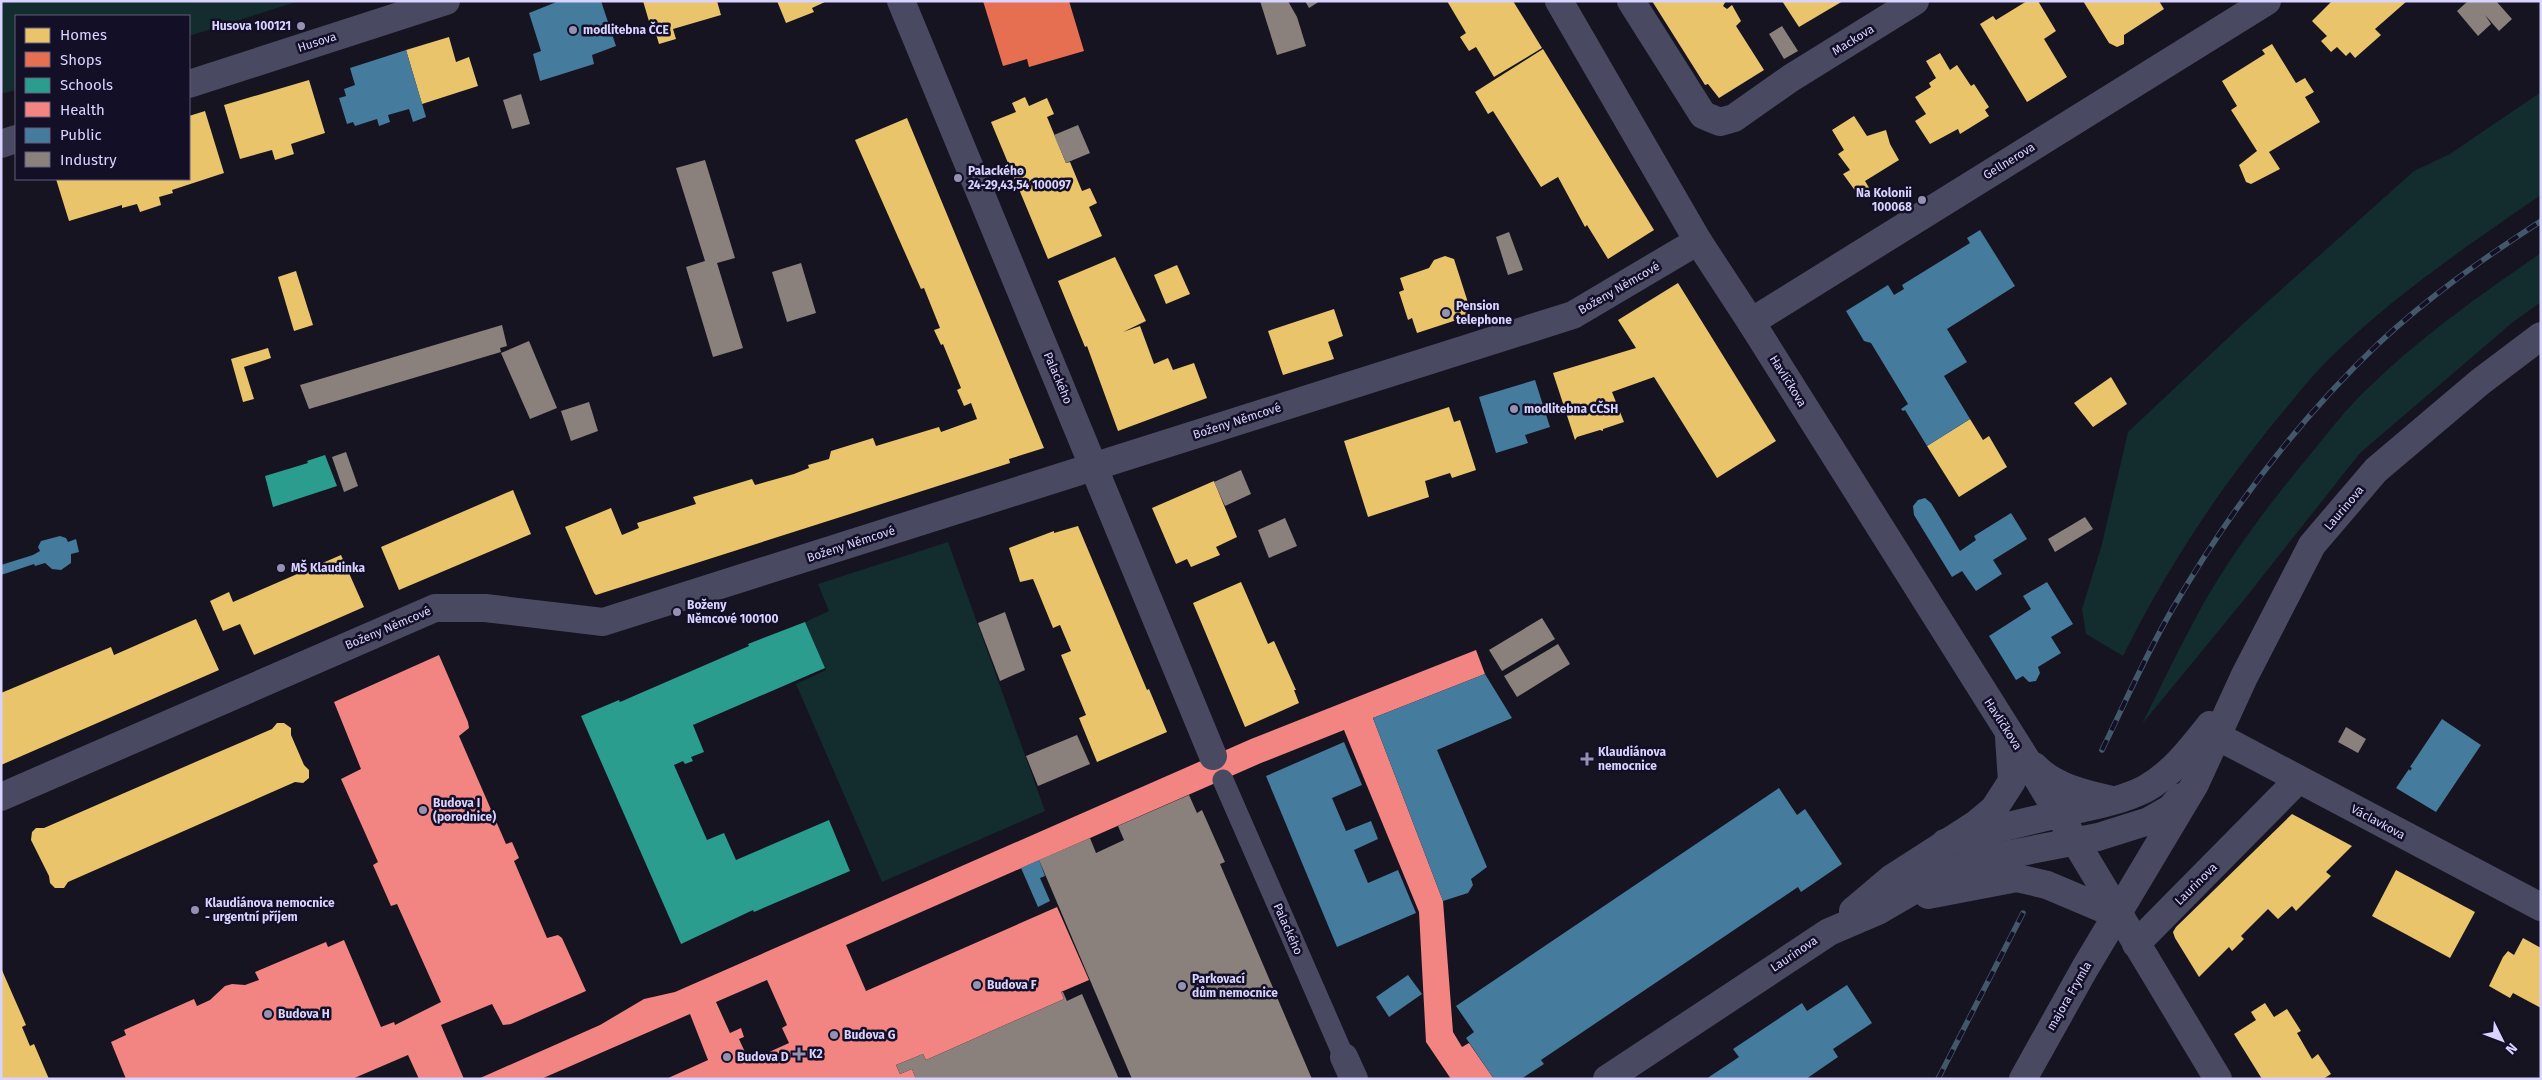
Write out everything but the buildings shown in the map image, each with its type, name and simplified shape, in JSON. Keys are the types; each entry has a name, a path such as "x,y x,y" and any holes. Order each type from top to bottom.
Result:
{"street":[{"name":"Husova","path":"190,84 446,1"},
{"name":"Palackého","path":"901,1 1095,466 1218,768 1349,1068"},
{"name":"Havlíčkova","path":"1559,1 1698,241 2024,756"},
{"name":"Mackova","path":"1631,1 1703,115 1720,122 1734,118 1792,78 1915,1"},
{"name":"Gellnerova","path":"1751,322 2267,1"},
{"path":"1,144 15,139"},
{"name":"Boženy Němcové","path":"1,797 435,608 485,608 603,622 1573,315 1698,241"},
{"name":"Laurinova","path":"1607,1079 1829,932 1878,911 1934,879 1965,865 1995,856 2098,837 2148,821 2170,809 2195,784 2236,692 2312,545 2376,470 2480,382 2541,336"},
{"path":"1944,844 1990,830 2116,800 2144,789 2164,776 2185,756 2236,692"},
{"path":"1829,932 1892,878 1976,824 1994,809 2012,781 2008,733"},
{"name":"Václavkova","path":"2217,736 2541,907"},
{"path":"2024,756 2042,775 2064,786 2090,795 2116,800"},
{"path":"2024,756 2218,1079"},
{"name":"Laurinova","path":"2136,944 2298,780"},
{"name":"majora Frymla","path":"2023,1079 2085,968 2195,784"},
{"path":"1878,911 1940,891 2018,878 2047,885 2118,915"}],"green space":[{"path":"1,1 299,1 190,36 190,15 15,15 15,90 1,94"},
{"path":"2541,92 2541,195 2407,291 2356,334 2318,371 2233,475 2193,533 2139,624 2123,656 2086,634 2082,609 2102,544 2128,432 2245,322 2414,171 2450,154"},
{"path":"2541,253 2541,302 2513,322 2360,453 2243,601 2142,724 2186,635 2218,579 2262,516 2336,422 2366,390 2407,353 2473,301"},
{"path":"948,542 1045,811 882,882 796,684 826,670 805,622 829,611 818,584"}],"railway":[{"path":"2102,750 2173,608 2217,537 2292,436 2348,374 2397,327 2457,279 2541,221"},
{"path":"1938,1079 2023,913"}],"place":[{"name":"Husova 100121","path":"301,26"},
{"name":"modlitebna ČCE","path":"573,30"},
{"name":"Palackého 24-29,43,54 100097","path":"958,178"},
{"name":"Na Kolonii 100068","path":"1922,200"},
{"name":"Pension telephone","path":"1446,313"},
{"name":"modlitebna CČSH","path":"1514,409"},
{"name":"MŠ Klaudinka","path":"281,568"},
{"name":"Boženy Němcové 100100","path":"677,612"},
{"name":"Klaudiánova nemocnice","path":"1587,759"},
{"name":"Budova I (porodnice)","path":"423,810"},
{"name":"Klaudiánova nemocnice - urgentní příjem","path":"195,910"},
{"name":"Budova F","path":"977,985"},
{"name":"Parkovací dům nemocnice","path":"1182,986"},
{"name":"Budova H","path":"268,1014"},
{"name":"Budova G","path":"834,1035"},
{"name":"K2","path":"799,1054"},
{"name":"Budova D","path":"727,1057"}]}
